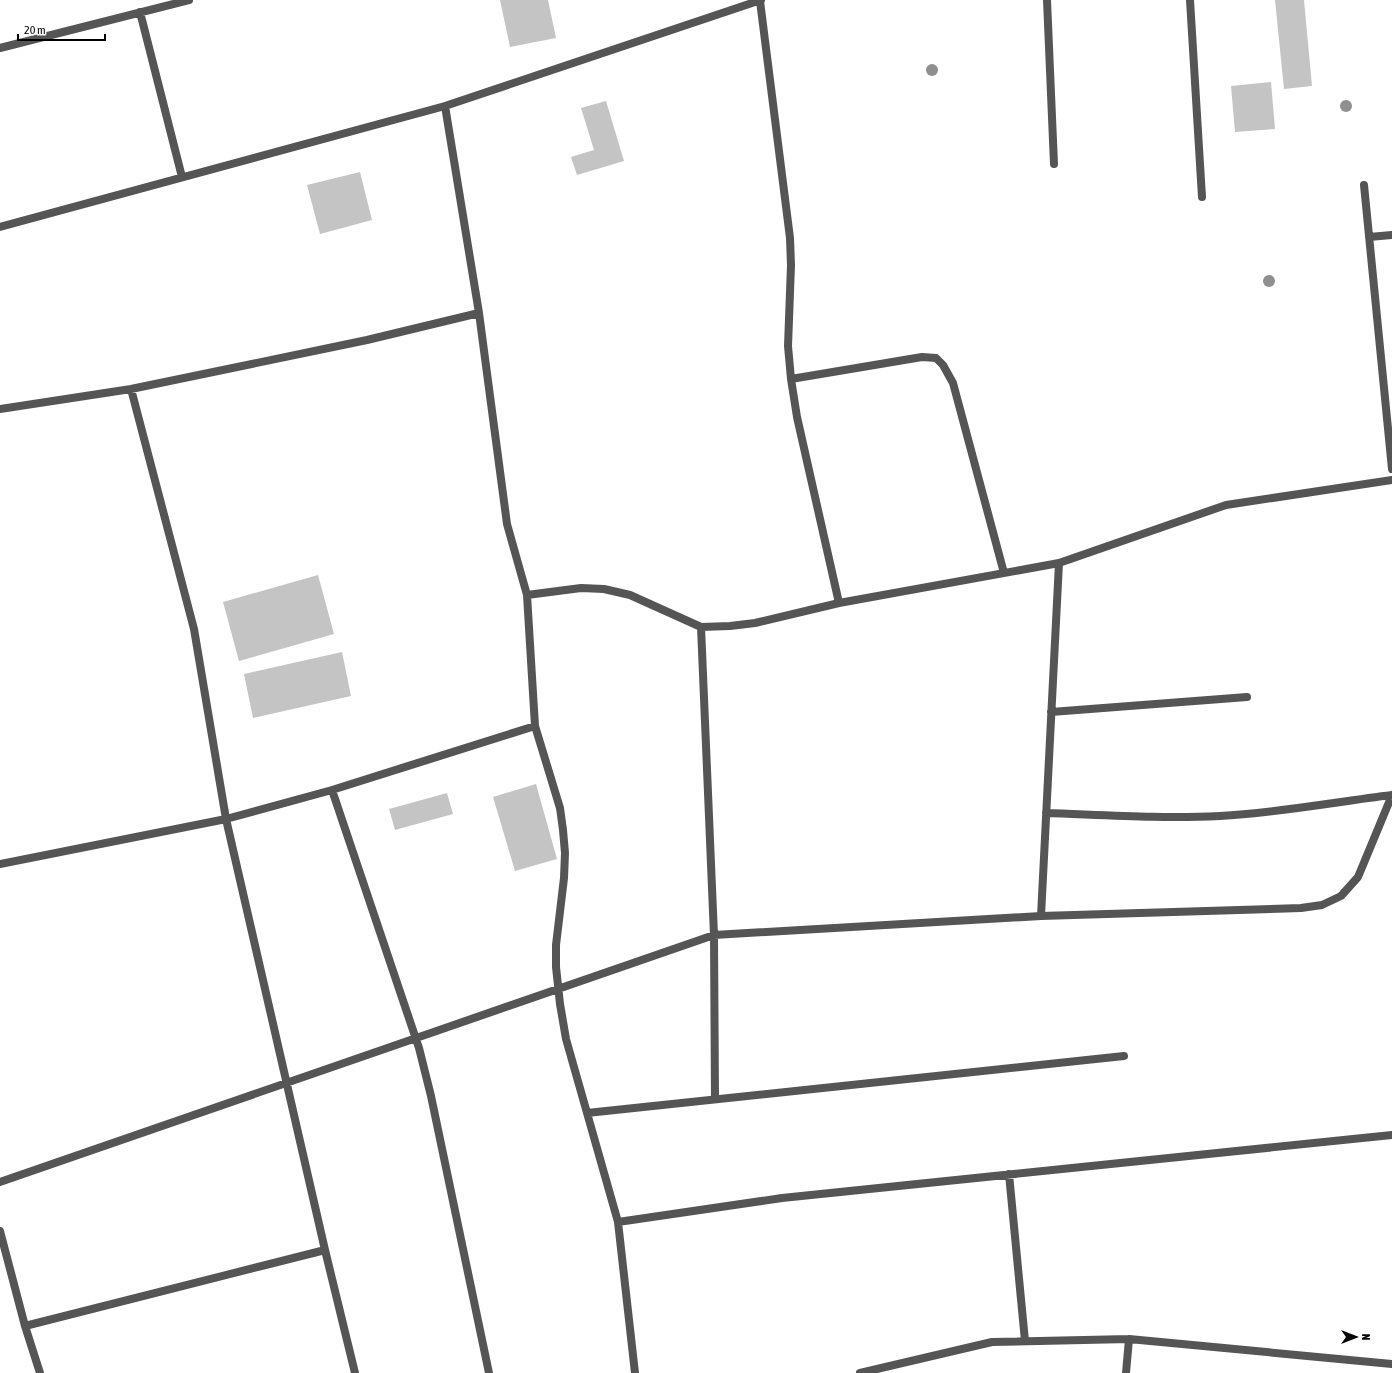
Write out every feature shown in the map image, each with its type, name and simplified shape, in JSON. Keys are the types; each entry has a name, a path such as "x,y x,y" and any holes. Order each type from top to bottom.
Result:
{"street":[{"path":"0,48 189,0"},
{"path":"0,227 445,106 760,0 790,238 791,265 788,346 791,379 797,417 839,603"},
{"path":"1047,0 1054,164"},
{"path":"1190,0 1202,197"},
{"path":"140,12 182,178"},
{"path":"445,106 479,312 507,524 527,595 536,726 560,808 564,838 564,878 556,945 558,989 566,1038 618,1222 634,1373"},
{"path":"1364,185 1392,469"},
{"path":"1369,237 1392,235"},
{"path":"0,409 131,389 367,340 479,312"},
{"path":"791,379 922,357 936,358 943,365 952,383 1004,573"},
{"path":"131,389 194,629 226,819 325,1250 355,1373"},
{"path":"527,595 581,588 604,589 630,595 701,627 755,623 839,603 1059,563 1226,505 1392,480"},
{"path":"1041,916 1059,563"},
{"path":"701,627 714,935 715,1099"},
{"path":"1051,712 1247,697"},
{"path":"0,864 226,819 332,790 536,726"},
{"path":"332,790 416,1038 431,1096 489,1373"},
{"path":"1046,814 1193,817 1215,816 1257,813 1392,795"},
{"path":"0,1182 714,935 1041,916 1301,908 1322,905 1341,896 1358,877 1392,795"},
{"path":"587,1113 1124,1056"},
{"path":"618,1222 782,1198 1392,1135"},
{"path":"1009,1174 1025,1341"},
{"path":"0,1231 25,1326 40,1373"},
{"path":"25,1326 325,1250"},
{"path":"1126,1373 1129,1339"},
{"path":"860,1373 992,1342 1129,1339 1392,1364"}],"building":[{"path":"500,0 548,0 556,38 510,47"},
{"path":"1275,0 1304,0 1312,86 1284,89"},
{"path":"1271,82 1275,129 1235,132 1231,86"},
{"path":"606,101 624,161 577,175 571,157 594,150 581,108"},
{"path":"360,172 372,220 320,234 307,185"},
{"path":"318,575 334,634 239,661 223,602"},
{"path":"342,652 351,696 253,718 244,674"},
{"path":"536,784 557,859 515,871 493,797"},
{"path":"447,793 453,814 395,830 389,809"}]}
